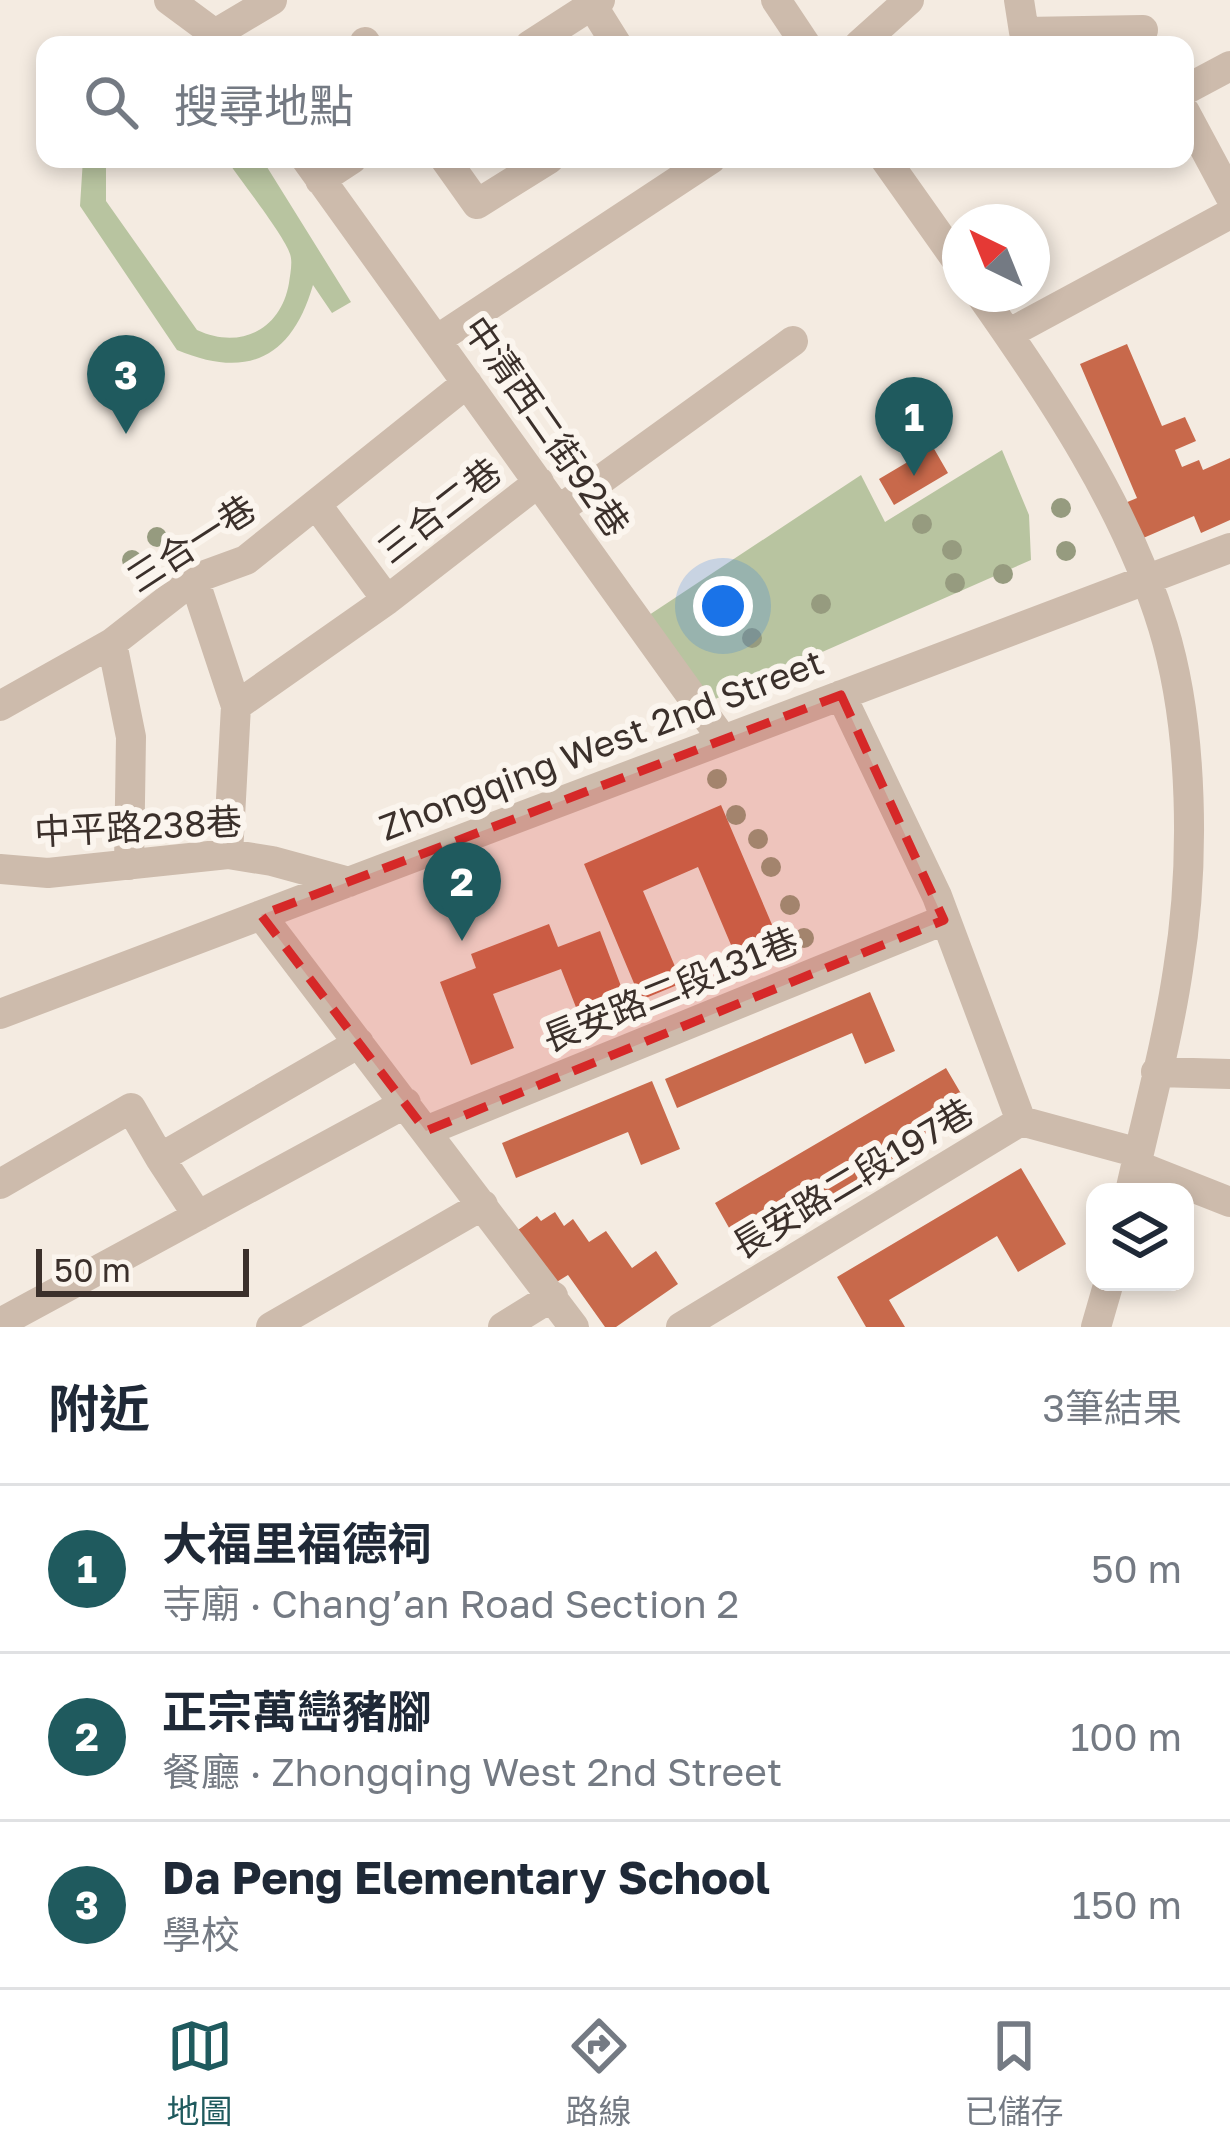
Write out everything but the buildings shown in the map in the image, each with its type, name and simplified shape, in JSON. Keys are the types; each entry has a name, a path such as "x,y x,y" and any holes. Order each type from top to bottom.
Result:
{"street":[{"path":"169,0 215,36"},
{"path":"223,36 272,0"},
{"path":"776,0 800,36"},
{"path":"870,36 909,0"},
{"path":"1019,0 1024,32 1144,25"},
{"path":"544,36 596,3 612,36"},
{"path":"1194,85 1230,66"},
{"path":"1194,129 1230,196"},
{"path":"452,168 477,204 535,168"},
{"path":"438,338 691,168"},
{"path":"891,168 942,240"},
{"name":"中清西二街92巷","path":"313,169 723,740"},
{"path":"1008,334 1230,214"},
{"path":"993,312 1111,501 1147,580 1165,632 1185,749 1189,851 1178,969 1135,1170"},
{"path":"559,510 793,341"},
{"name":"三合一巷","path":"0,706 112,644 194,579 246,560 467,382"},
{"name":"三合二巷","path":"236,706 387,599 539,482"},
{"name":"三合二巷","path":"316,504 387,599"},
{"name":"Zhongqing West 2nd Street","path":"0,1014 1230,548"},
{"path":"194,579 236,706 227,854"},
{"path":"112,644 131,737 128,865"},
{"path":"841,695 938,896 1021,1121"},
{"name":"中平路238巷","path":"0,869 48,873 227,854 349,881"},
{"path":"261,915 574,1327"},
{"name":"長安路二段131巷","path":"426,1131 944,920"},
{"path":"160,1158 359,1043"},
{"path":"1156,1072 1230,1074"},
{"path":"0,1323 406,1103"},
{"path":"0,1184 130,1108 198,1216"},
{"name":"長安路二段197巷","path":"681,1327 1021,1121 1135,1170 1225,1200"},
{"path":"1225,1200 1230,1168"},
{"path":"271,1327 483,1205"},
{"path":"1096,1327 1106,1291"},
{"path":"503,1327 553,1296"}],"highlighted area":[{"path":"841,695 944,920 426,1131 261,915"}],"green space":[{"path":"82,168 106,168 106,201 197,330 228,338 243,336 268,324 285,299 289,283 290,254 233,168 268,168 351,302 332,313 313,285 293,330 280,345 246,362 203,359 177,350 80,206"},
{"path":"1002,450 1029,515 1031,560 713,700 643,619 861,475 885,522"}],"place":[{"name":"Da Peng Elementary School","path":"126,434"},
{"name":"大福里福德祠","path":"914,476"},
{"name":"正宗萬巒豬腳","path":"462,941"}]}
